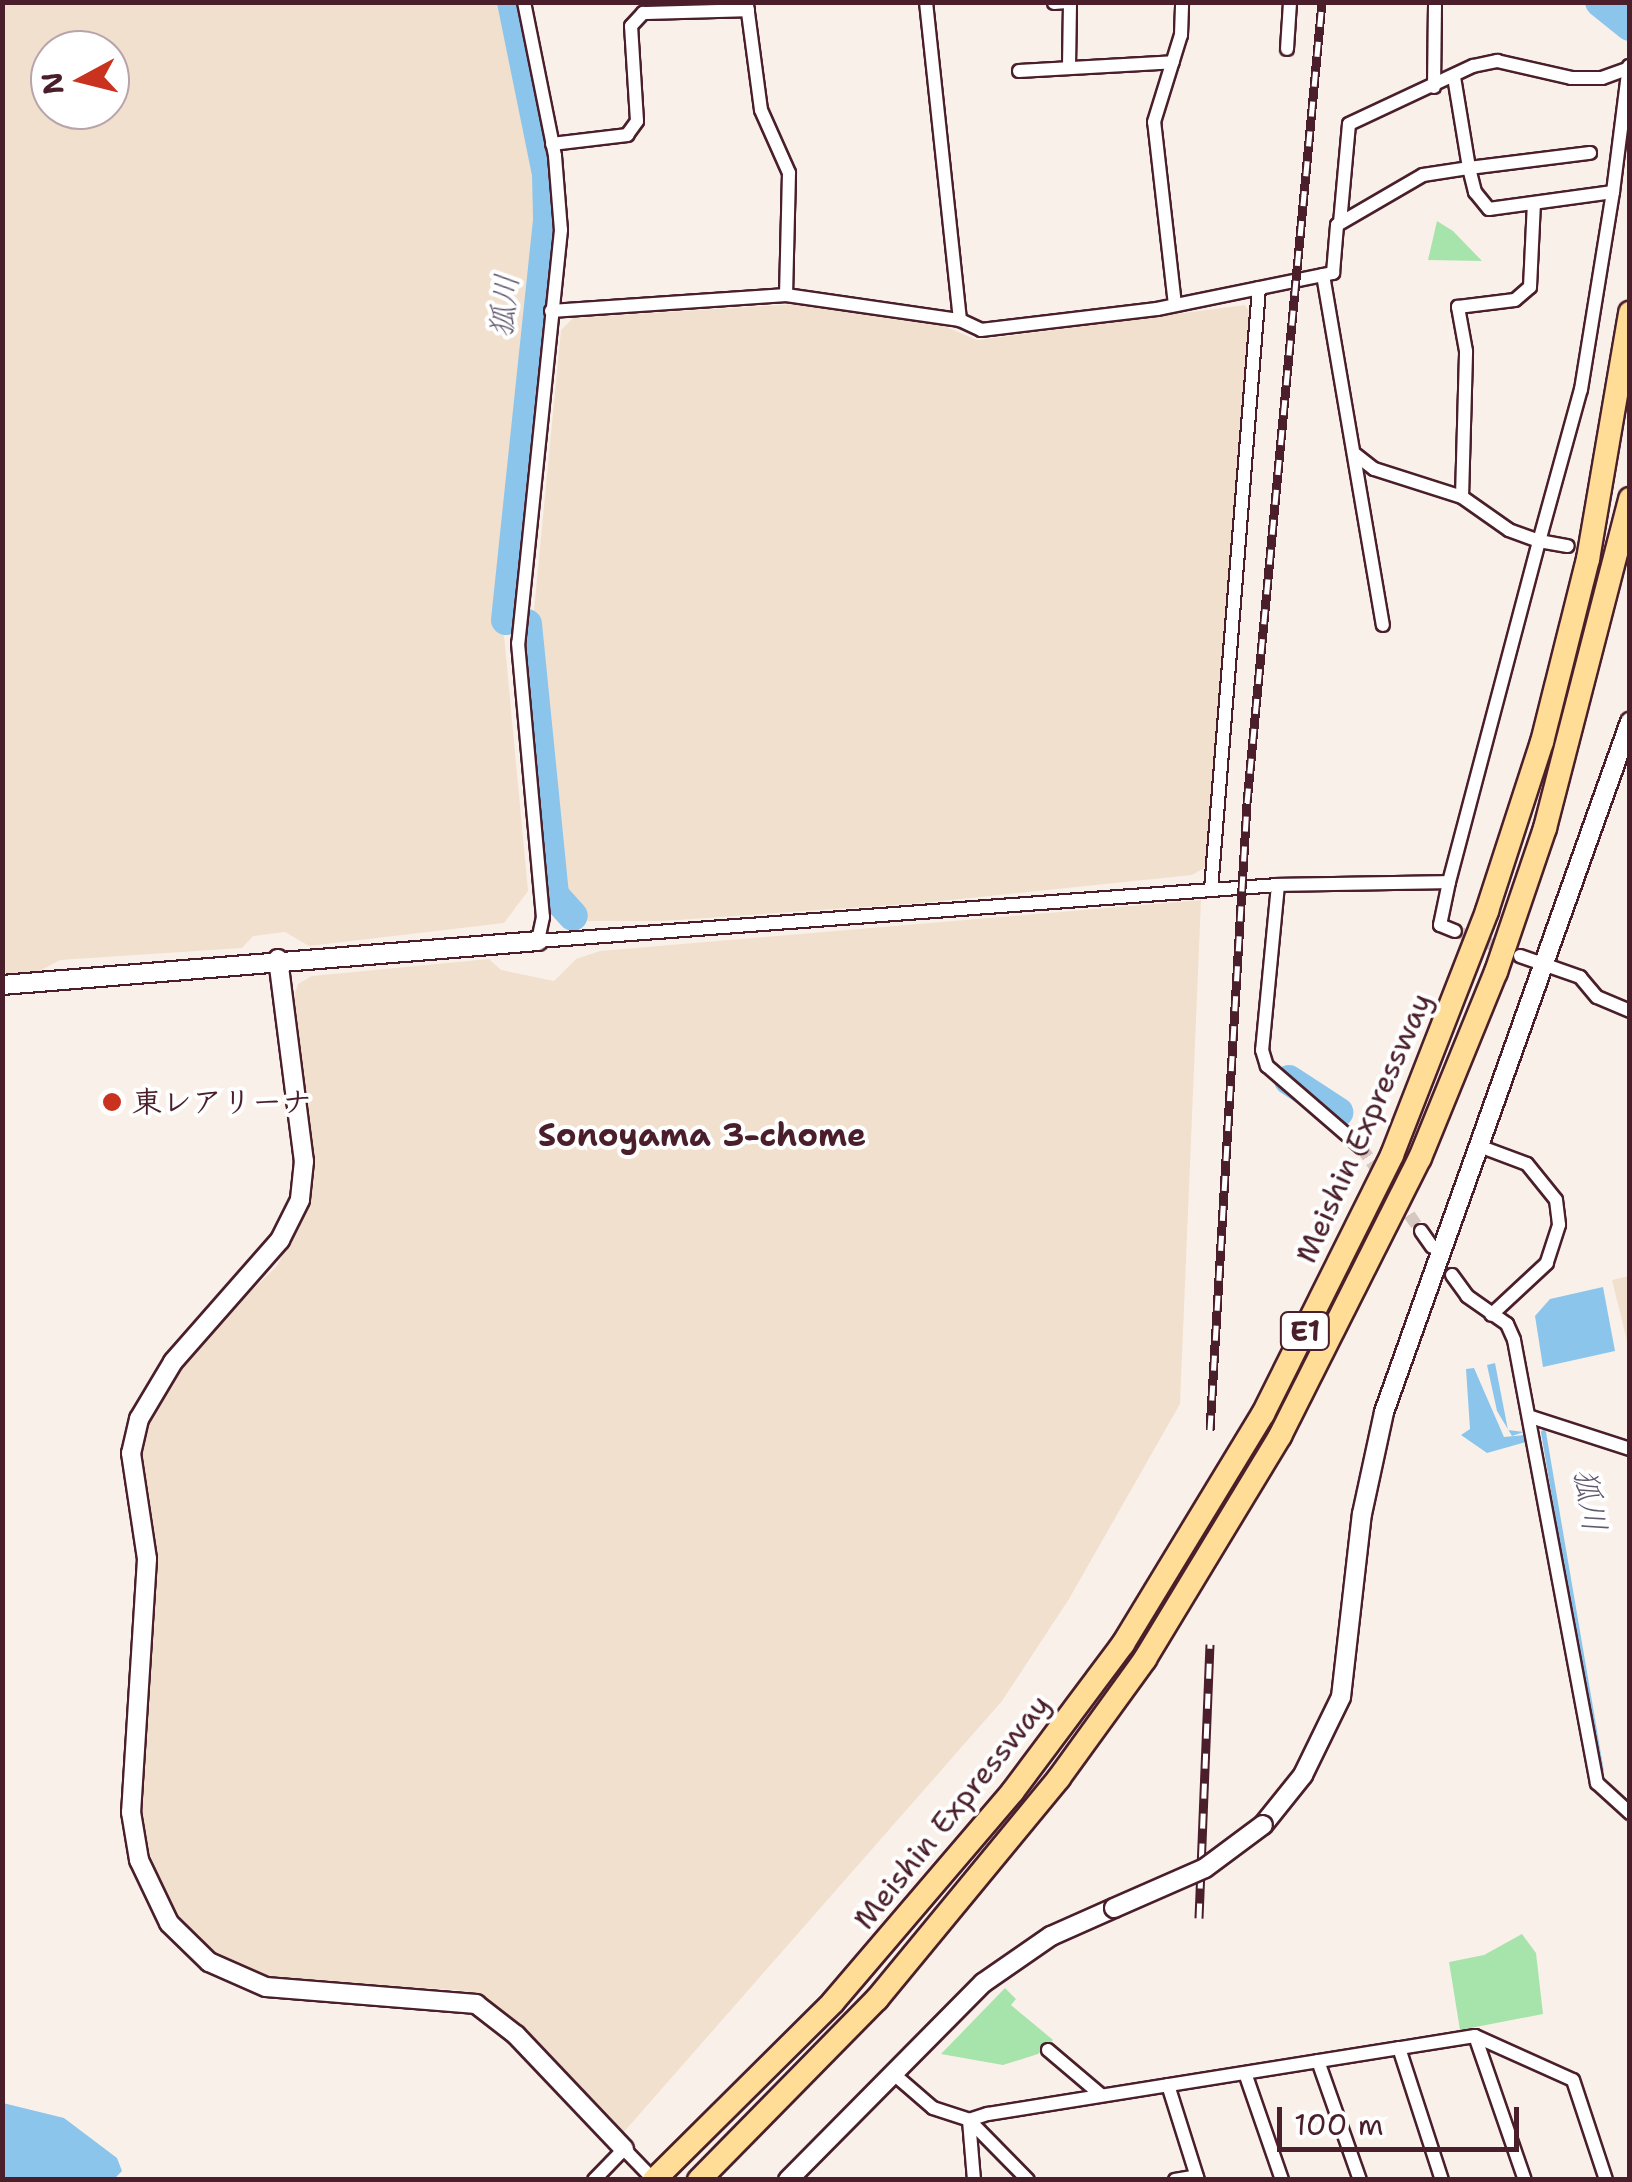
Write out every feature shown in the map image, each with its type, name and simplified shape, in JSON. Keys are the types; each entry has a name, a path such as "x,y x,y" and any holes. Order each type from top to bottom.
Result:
{"highway":[{"name":"Meishin Expressway","path":"654,2180 833,2002 1013,1791 1123,1644 1263,1414 1392,1154 1487,911 1542,742 1588,559 1630,313"},
{"name":"Meishin Expressway","path":"699,2180 877,1999 1059,1778 1146,1659 1280,1436 1413,1174 1496,972 1545,828 1630,498"}],"street":[{"path":"524,2 552,144 561,230 518,642 543,917 538,941"},
{"path":"926,2 960,320"},
{"path":"1054,3 1070,2 1068,68"},
{"path":"1175,305 1154,122 1173,62 1182,2"},
{"path":"1287,49 1290,2"},
{"path":"1434,87 1435,2"},
{"path":"552,144 628,135 638,121 631,26 643,13 747,6 760,110 789,172 786,295"},
{"path":"552,311 786,295 960,320 982,330 1175,305 1333,273 1350,124 1498,61 1571,78 1602,78 1628,68"},
{"path":"1455,931 1440,925 1448,882 1581,389 1614,192 1630,61"},
{"path":"1020,71 1173,62"},
{"path":"1454,78 1468,168 1475,192 1489,209 1614,192"},
{"path":"1340,224 1423,175 1590,153"},
{"path":"1462,497 1466,350 1458,307 1516,300 1530,288 1534,203"},
{"path":"1323,275 1383,625"},
{"path":"1210,890 1259,288"},
{"path":"1356,455 1374,469 1462,497 1510,530 1568,546"},
{"path":"788,2180 1006,1964 1114,1908 1205,1868 1263,1825 1303,1776 1341,1697 1377,1437 1628,735"},
{"path":"2,985 278,959 1278,885 1448,882"},
{"path":"1278,885 1262,1050 1266,1066 1361,1147"},
{"path":"1520,956 1580,977 1596,996 1630,1011"},
{"path":"278,959 304,1161 300,1200 280,1240 174,1362 139,1419 132,1453 147,1558 131,1812 139,1860 168,1923 209,1962 266,1987 476,2004 516,2035 654,2180"},
{"path":"1479,1146 1527,1164 1556,1200 1560,1224 1547,1263 1491,1315"},
{"path":"1420,1231 1432,1247"},
{"path":"1452,1276 1514,1340 1597,1783 1630,1814"},
{"path":"1530,1417 1630,1449"},
{"path":"969,2120 1476,2036 1573,2080 1606,2180"},
{"path":"1476,2036 1525,2180"},
{"path":"1400,2048 1442,2180"},
{"path":"1048,2050 1102,2095"},
{"path":"1318,2061 1360,2180"},
{"path":"1245,2072 1282,2180"},
{"path":"896,2076 933,2108 969,2120 1028,2180"},
{"path":"1168,2085 1197,2178 1175,2180"},
{"path":"969,2120 974,2180"},
{"path":"594,2180 628,2154"}],"shaded area":[{"path":"3,3 503,3 538,199 500,592 528,891 504,923 309,946 285,932 253,936 242,948 60,960 36,973 3,978"},
{"path":"796,304 939,324 977,340 1245,305 1252,315 1206,867 1192,875 922,903 663,921 588,921 560,895 533,620 561,330 573,318"},
{"path":"1201,900 1180,1404 1069,1599 1002,1701 623,2133 498,2007 458,1990 262,1979 209,1953 175,1922 139,1824 140,1449 152,1408 190,1350 276,1267 305,1215 312,1175 292,1003 298,984 312,976 489,959 501,970 554,981 576,959 600,951"},
{"path":"1630,1276 1629,1349 1612,1280"}],"green space":[{"path":"1437,221 1453,231 1482,261 1428,260"},
{"path":"1522,1934 1536,1953 1543,2014 1460,2030 1449,1962 1484,1955"},
{"path":"1005,1988 1016,1999 1011,2005 1053,2040 1038,2054 1003,2065 941,2054"}],"water":[{"path":"1603,1287 1615,1351 1543,1367 1535,1316 1550,1299"},
{"path":"1495,1363 1508,1429 1497,1411 1487,1365"},
{"path":"1474,1368 1504,1437 1525,1435 1526,1442 1487,1453 1461,1435 1470,1429 1466,1369"},
{"path":"3,2103 64,2118 117,2158 122,2171 114,2179 3,2179"}],"waterway":[{"name":"狐川","path":"506,620 548,218 547,174 512,2"},
{"path":"1600,2 1630,26"},
{"name":"狐川","path":"527,624 554,895 573,916"},
{"name":"狐川","path":"1289,1080 1338,1112"},
{"name":"狐川","path":"1543,1432 1601,1770"}],"tunnel":[{"path":"1455,931 1509,951"},
{"path":"1361,1147 1384,1180"},
{"path":"1399,1200 1421,1231"}],"railway":[{"path":"1210,1430 1247,803 1322,2"},
{"path":"1199,1918 1210,1644"}],"place":[{"name":"東レアリーナ","path":"112,1102"}],"district":[{"name":"Sonoyama 3-chome","path":"702,1135"}]}
